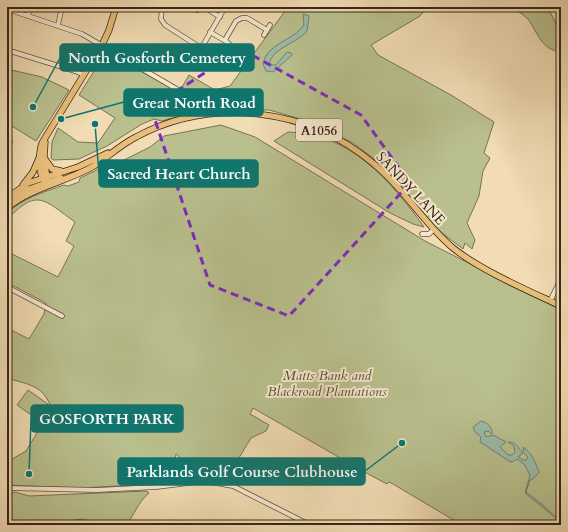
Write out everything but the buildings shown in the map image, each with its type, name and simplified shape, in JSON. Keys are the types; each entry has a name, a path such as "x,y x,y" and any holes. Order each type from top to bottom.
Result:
{"main road":[{"path":"45,178 41,147 46,136 102,45 109,30 116,7"},
{"name":"SANDY LANE","path":"7,198 21,187 62,171 86,164 137,136 189,116 242,112 287,119 310,126 339,139 374,163 433,230 454,249 476,264 561,306"},
{"name":"SANDY LANE","path":"7,207 23,197 81,173 98,163 120,146"},
{"path":"42,156 51,167 62,171"},
{"path":"21,187 33,172 42,156"},
{"path":"7,207 24,192 45,178 81,173"}],"street":[{"path":"28,16 30,7"},
{"path":"58,25 62,7"},
{"path":"162,7 161,19 165,25 201,48"},
{"path":"204,7 220,16"},
{"path":"198,54 225,7"},
{"path":"7,9 82,34 200,102"},
{"path":"225,40 236,22 242,18 247,18 267,30"},
{"path":"264,35 270,25"},
{"path":"210,32 230,44 232,50 225,62"},
{"path":"7,50 75,71 84,76"},
{"path":"220,60 230,65"},
{"path":"422,234 429,234 433,230"},
{"path":"550,301 561,279"},
{"path":"7,287 62,316"},
{"path":"7,488 97,490 156,487 205,481 233,486 310,525"}],"highlighted area":[{"path":"241,49 361,115 410,183 289,316 210,285 151,108"}],"green space":[{"path":"288,7 427,7 420,16 371,45 378,55 451,95 494,122 484,153 490,158 483,171 479,196 467,223 475,240 472,249 465,243 463,249 437,229 386,168 353,143 308,121 269,110 226,110 225,104 211,105 182,87 189,75 215,90 230,86"},
{"path":"509,7 547,7 557,28 561,51 549,48 541,40 528,19 524,15"},
{"path":"111,55 173,89 202,110 162,121 154,119 142,124 107,146 79,159 53,160 51,158 52,142 58,128 78,142 98,143 115,118 79,95 101,60"},
{"path":"7,69 42,77 69,90 36,141 7,123"},
{"name":"Matts Bank and Blackroad Plantations","path":"221,125 255,137 425,241 561,310 561,525 462,525 393,484 389,482 387,484 370,475 253,408 250,414 269,425 266,431 251,438 225,481 204,479 175,483 179,456 176,454 172,483 80,488 7,485 7,462 26,451 40,428 50,405 47,398 38,389 7,378 7,328 29,339 44,314 46,303 12,285 8,279 7,260 12,254 58,277 74,246 66,241 75,222 56,208 41,200 34,200 26,203 7,220 7,213 20,203 34,196 64,185 68,186 79,182 80,178 116,161 120,162 150,147 164,136"},
{"path":"288,132 310,134 331,141 349,150 366,162 397,192 424,227 413,224 390,213 274,141"},
{"path":"28,390 48,404 37,419 17,405"},
{"path":"146,491 149,493 142,500 126,525 102,525 82,519 43,525 7,525 7,494 15,492 29,496"}],"shaded area":[{"path":"303,14 309,16 307,31 298,39 275,54 269,65 276,65 287,52 291,53 292,55 273,72 266,71 263,64 265,57 270,51 294,35 304,25"},
{"path":"481,421 487,424 492,430 492,434 488,431 484,432 486,437 493,435 506,442 500,447 508,455 512,455 515,452 514,446 508,442 514,443 517,446 523,453 518,457 525,461 528,457 524,453 523,447 529,452 539,472 533,479 530,480 526,492 561,522 525,493 530,475 524,464 517,459 512,462 509,461 480,442 481,437 475,432 473,427"}],"place":[{"name":"North Gosforth Cemetery","path":"33,107"},
{"name":"Great North Road","path":"61,119"},
{"name":"Sacred Heart Church","path":"95,124"},
{"name":"Parklands Golf Course Clubhouse","path":"402,443"},
{"name":"GOSFORTH PARK","path":"29,474"}]}
